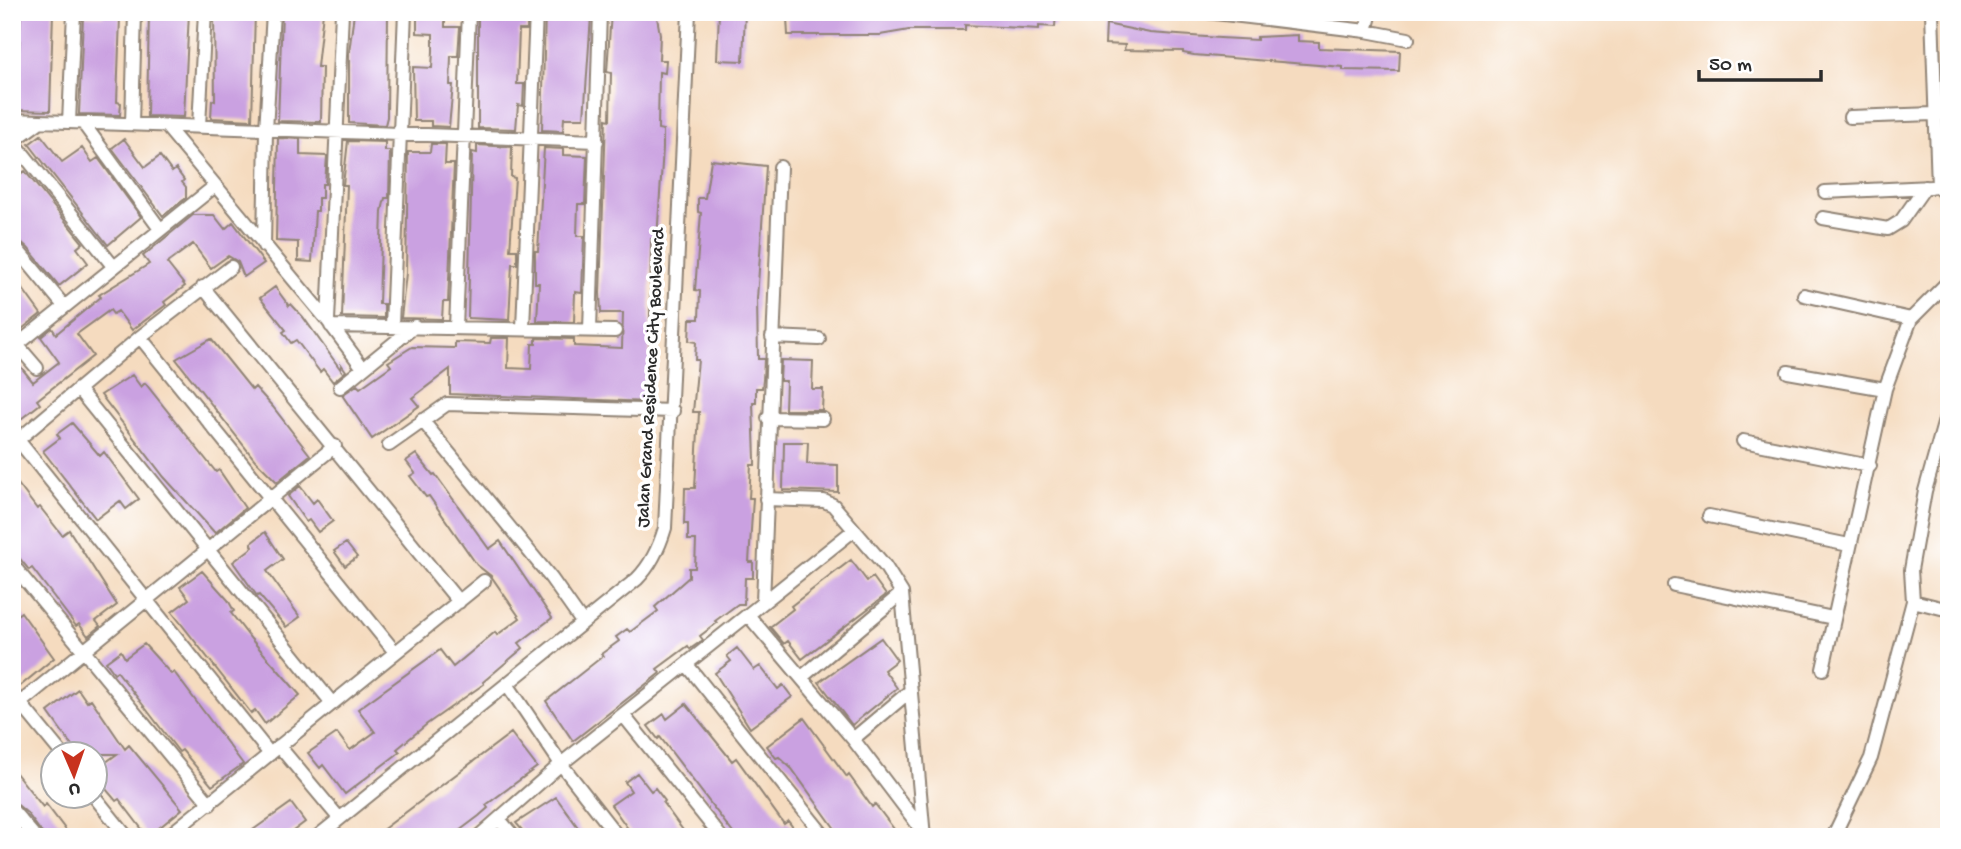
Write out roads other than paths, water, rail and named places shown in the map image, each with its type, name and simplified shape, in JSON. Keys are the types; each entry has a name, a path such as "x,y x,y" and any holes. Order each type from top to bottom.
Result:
{"street":[{"path":"69,122 74,12"},
{"path":"132,124 135,12"},
{"path":"199,126 205,12"},
{"path":"264,246 266,130 273,12"},
{"path":"330,323 335,131 342,12"},
{"path":"392,326 405,12"},
{"path":"456,327 469,12"},
{"path":"523,328 536,12"},
{"path":"590,330 600,12"},
{"name":"Jalan Grand Residence City Boulevard","path":"317,837 637,579 648,568 661,542 665,528 673,411 689,12"},
{"path":"1207,12 1273,16 1408,39"},
{"path":"1366,30 1371,12"},
{"path":"1823,218 1888,229 1901,221 1932,187 1932,12"},
{"path":"1850,117 1934,114"},
{"path":"12,120 597,141"},
{"path":"83,122 160,229"},
{"path":"38,123 13,142 113,266"},
{"path":"166,126 330,323 363,368"},
{"path":"763,602 768,418 780,167"},
{"path":"37,368 15,342 215,186"},
{"path":"1825,192 1932,187 1949,198"},
{"path":"12,243 64,306"},
{"path":"231,267 140,337 15,443 275,750 339,818"},
{"path":"1823,669 1885,389 1911,319 1949,281"},
{"path":"203,287 335,446 459,602"},
{"path":"1804,295 1911,319"},
{"path":"330,323 615,331"},
{"path":"340,387 415,326"},
{"path":"140,337 395,652"},
{"path":"772,337 819,339"},
{"path":"1788,372 1885,389"},
{"path":"78,389 332,703"},
{"path":"389,445 447,404 673,411"},
{"path":"1833,837 1871,758 1913,601 1911,570 1925,491 1949,406"},
{"path":"768,418 823,419"},
{"path":"422,420 551,578 582,622"},
{"path":"1743,441 1870,466"},
{"path":"50,740 16,698 85,652 335,446"},
{"path":"766,499 830,503 885,566 902,593 924,834"},
{"path":"1709,516 1849,545"},
{"path":"478,837 561,764 688,666 854,530"},
{"path":"12,564 210,804"},
{"path":"167,837 484,581"},
{"path":"1674,585 1833,618"},
{"path":"802,677 902,593"},
{"path":"1913,601 1949,610"},
{"path":"748,615 853,739 924,834"},
{"path":"688,666 825,837"},
{"path":"507,684 561,764 618,837"},
{"path":"853,739 909,692"},
{"path":"624,716 721,837"},
{"path":"12,810 35,837"},
{"path":"105,810 127,837"},
{"path":"499,819 514,837"}]}
